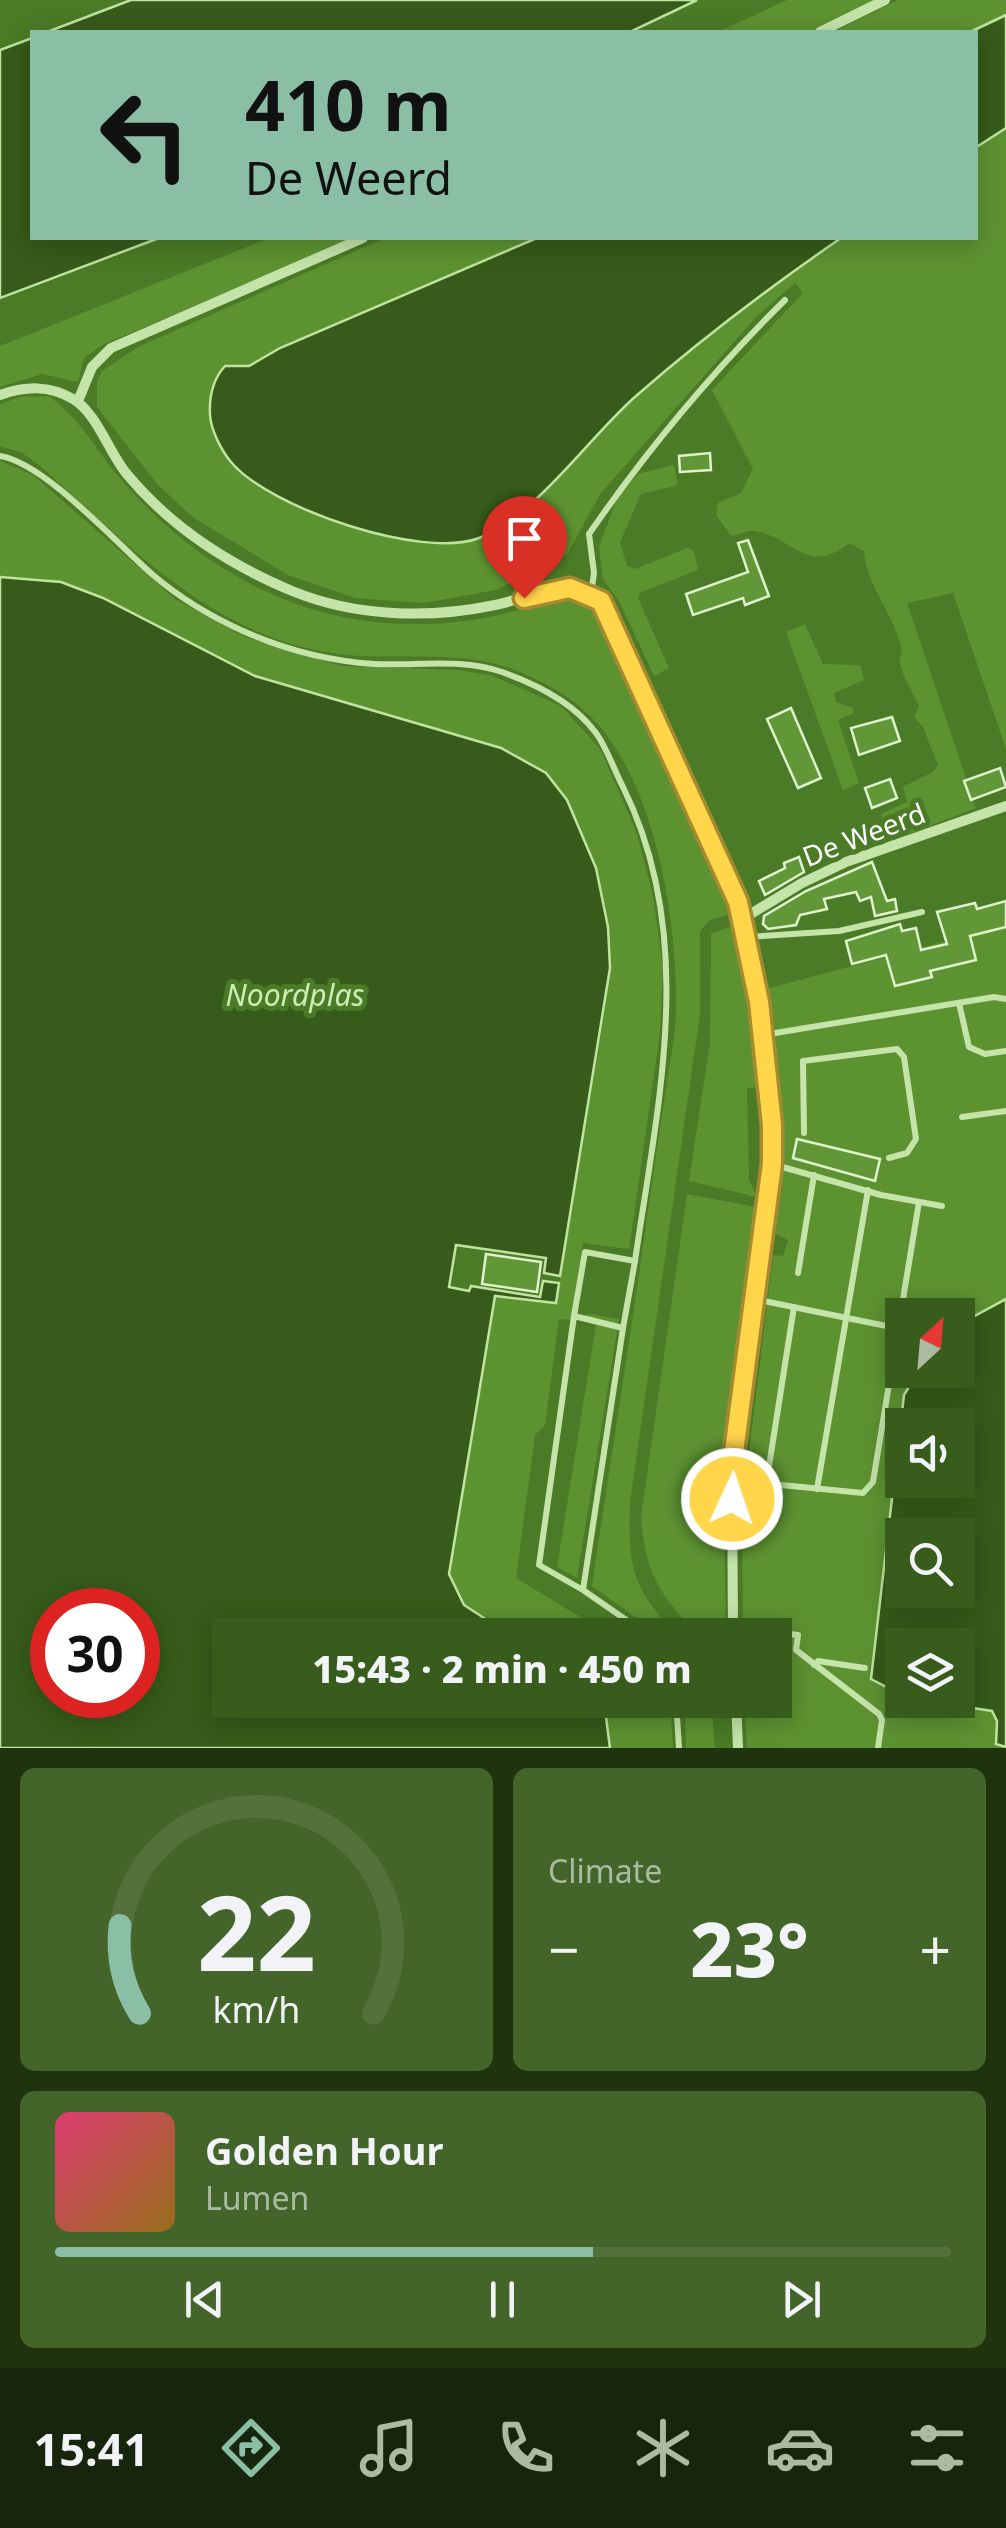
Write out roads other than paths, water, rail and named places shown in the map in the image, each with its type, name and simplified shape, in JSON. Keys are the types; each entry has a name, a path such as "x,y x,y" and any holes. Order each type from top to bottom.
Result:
{"street":[{"path":"824,30 885,0"},
{"path":"78,401 92,367 111,348 358,240"},
{"path":"0,395 28,388 52,388 78,401 125,472 194,539 249,573 318,602 387,614 460,613 570,588 591,594 611,617 744,918 763,1035 772,1164 732,1467 734,1618"},
{"name":"De Weerd","path":"744,918 802,882 846,862 1006,806"},
{"path":"737,1718 738,1748"}],"lane":[{"path":"591,594 594,573 589,534 636,467 727,358 784,300"},
{"path":"0,456 34,469 157,579 208,614 245,632 294,650 372,664 447,663 499,671 555,695 596,733 642,826 663,913 669,970 668,1038 583,1590"},
{"path":"748,937 839,931 922,912"},
{"path":"763,1035 1006,999"},
{"path":"959,1003 969,1047 984,1054 1006,1051"},
{"path":"804,1133 803,1061 896,1049 904,1057 916,1138 908,1153 888,1158"},
{"path":"962,1118 1006,1111"},
{"path":"772,1164 942,1206"},
{"path":"798,1272 814,1176"},
{"path":"817,1489 868,1190"},
{"path":"905,1298 919,1202"},
{"path":"623,1618 539,1565 585,1252 635,1261"},
{"path":"754,1299 885,1325"},
{"path":"794,1307 766,1479 770,1484 863,1492 873,1482 889,1388"},
{"path":"574,1316 623,1328"},
{"path":"792,1634 798,1634 796,1650 879,1714 882,1720 878,1748"},
{"path":"814,1665 818,1660 865,1668"},
{"path":"678,1718 680,1748"}],"water":[{"path":"131,0 697,0 634,30 52,30"},
{"path":"1006,15 1006,128 978,146 978,30 974,30"},
{"path":"30,39 30,240 154,240 0,298 0,50"},
{"path":"532,240 838,240 762,294 636,396 522,512 479,538 454,543 422,542 348,526 278,496 231,462 214,433 210,415 217,376 225,366 249,366 280,348"},
{"name":"Noordplas","path":"0,577 61,582 103,598 255,676 501,748 546,773 567,800 596,868 608,927 610,968 560,1276 544,1273 546,1258 456,1245 449,1287 469,1291 471,1286 540,1297 543,1281 559,1283 556,1303 495,1296 449,1574 464,1605 484,1618 212,1618 212,1718 606,1718 610,1748 0,1748"},
{"path":"1006,1299 1006,1747 996,1744 997,1721 992,1711 975,1708 975,1628 885,1628 885,1686 871,1679 885,1559 885,1608 975,1608 975,1518 890,1518 892,1498 975,1498 975,1408 902,1408 908,1388 975,1388 975,1316"}]}
